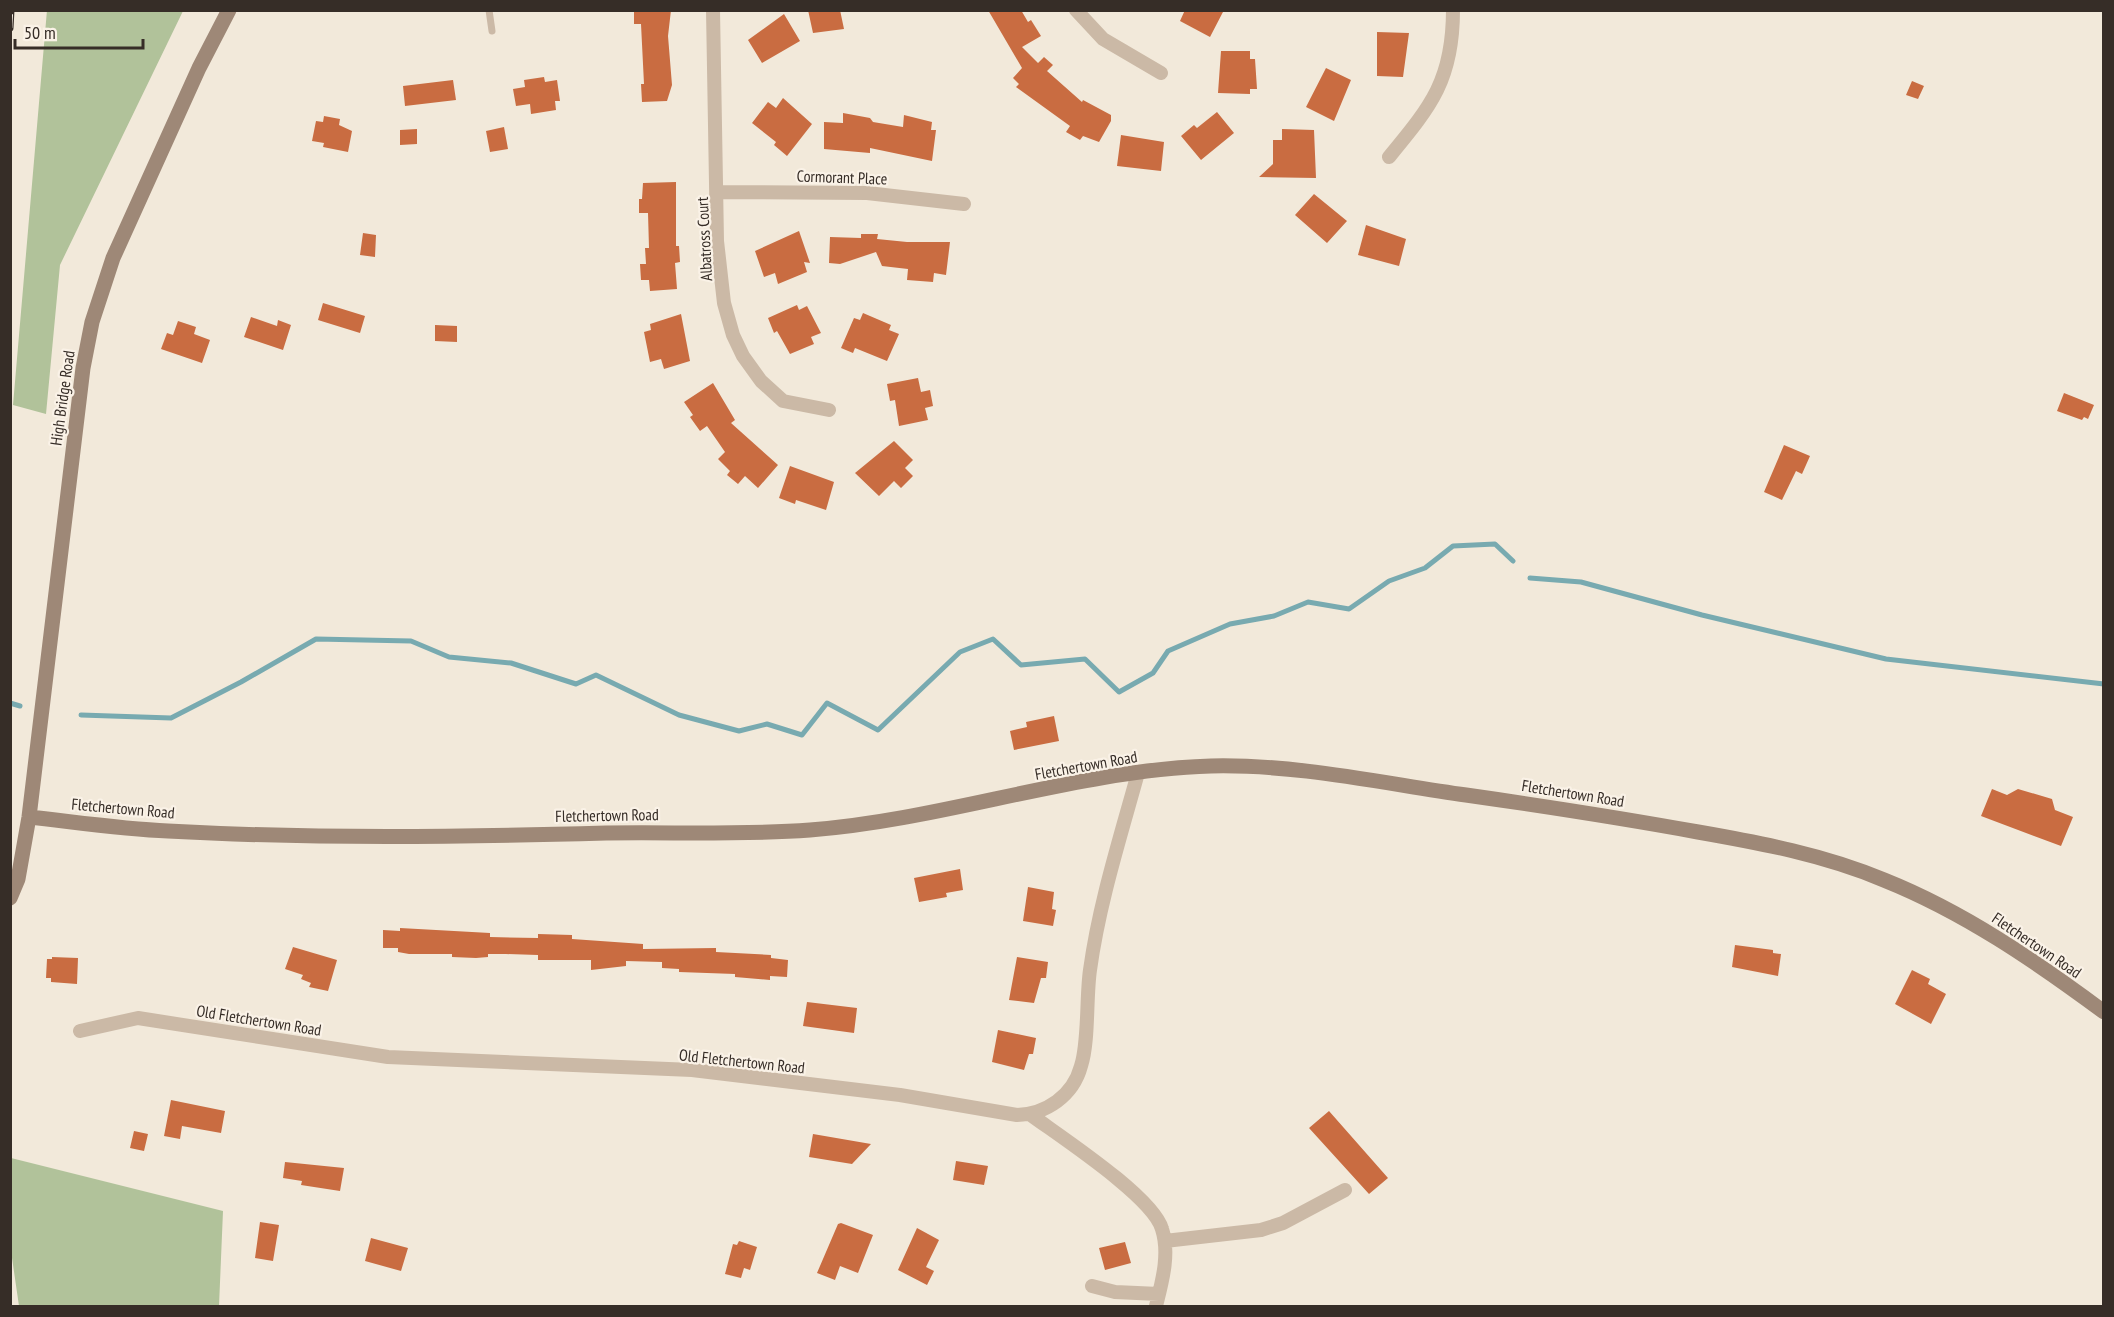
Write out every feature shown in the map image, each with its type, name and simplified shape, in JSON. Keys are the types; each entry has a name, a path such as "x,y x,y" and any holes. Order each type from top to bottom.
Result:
{"street":[{"name":"High Bridge Road","path":"10,898 18,879 29,817 83,368 92,322 113,258 229,10"},
{"name":"Albatross Court","path":"713,10 718,192 717,241 724,303 733,335 743,356 761,381 783,401 829,410"},
{"path":"1076,10 1103,39 1161,73"},
{"path":"1389,157 1427,112 1441,85 1453,37 1453,10"},
{"name":"Cormorant Place","path":"718,192 867,193 964,204"},
{"name":"Fletchertown Road","path":"29,817 162,831 246,834 443,837 761,832 817,829 927,812 1138,773 1208,766 1284,767 1654,824 1777,847 1841,864 1937,903 2015,950 2103,1012"},
{"path":"1092,1286 1158,1300 1165,1261 1162,1227 1151,1209 1112,1175 1031,1115 1060,1101 1081,1067 1090,969 1111,871 1138,773"},
{"name":"Old Fletchertown Road","path":"80,1031 138,1018 388,1057 692,1070 900,1095 1017,1115 1031,1115"},
{"path":"1165,1241 1261,1230 1302,1215 1345,1190"}],"lane":[{"path":"489,10 492,31"}],"green space":[{"path":"47,10 183,11 60,265 46,414 13,405"},
{"path":"11,1158 223,1211 219,1306 19,1306 11,1251"}],"building":[{"path":"634,10 671,10 668,36 672,85 667,101 642,102 641,84 644,84 641,24 634,24"},
{"path":"808,10 840,10 844,29 813,33"},
{"path":"988,10 1021,10 1028,22 1031,20 1041,36 1022,47 1038,63 1044,57 1053,65 1047,71 1082,102 1083,100 1111,115 1111,121 1099,142 1083,136 1080,140 1066,132 1070,126 1016,87 1019,84 1013,78 1022,68"},
{"path":"1185,10 1224,10 1210,37 1180,21"},
{"path":"784,14 800,41 762,63 748,40"},
{"path":"1377,32 1409,33 1403,77 1377,76"},
{"path":"1221,51 1250,51 1250,59 1255,59 1257,89 1250,89 1250,94 1218,93"},
{"path":"1326,68 1351,80 1334,121 1306,107"},
{"path":"544,77 545,82 557,80 560,101 555,101 556,110 531,114 530,104 516,106 513,89 525,87 524,80"},
{"path":"453,80 456,100 405,106 403,86"},
{"path":"1912,81 1924,86 1918,99 1906,95"},
{"path":"783,98 812,124 787,156 774,145 776,142 752,123 768,102 776,108"},
{"path":"1217,112 1234,133 1201,160 1181,136 1194,125 1197,128"},
{"path":"843,113 870,118 873,122 903,127 904,115 932,122 931,130 936,130 932,161 870,148 870,153 824,149 824,122 843,123"},
{"path":"324,116 340,119 339,125 352,131 348,152 323,147 324,143 312,141 316,121 323,122"},
{"path":"504,127 508,149 490,152 486,131"},
{"path":"417,129 417,144 400,145 400,130"},
{"path":"1282,129 1314,130 1316,178 1259,177 1273,164 1273,140 1282,140"},
{"path":"1121,135 1164,142 1161,171 1117,166"},
{"path":"676,182 676,246 679,246 680,262 675,263 677,289 650,291 649,280 641,280 640,264 646,264 645,248 649,248 648,213 639,213 639,199 642,199 643,183"},
{"path":"1314,194 1347,221 1327,243 1295,215"},
{"path":"1366,225 1406,239 1399,266 1358,255"},
{"path":"799,231 810,263 804,262 807,272 778,284 775,273 764,277 755,251"},
{"path":"363,233 376,235 375,257 360,255"},
{"path":"861,234 878,234 877,239 907,242 950,242 946,275 934,273 933,282 907,280 908,269 882,266 876,252 840,264 829,263 830,237 861,238"},
{"path":"323,303 365,316 360,333 318,320"},
{"path":"797,305 799,310 807,306 821,333 811,337 814,344 790,354 777,331 774,333 768,318"},
{"path":"863,313 891,325 889,330 899,334 887,361 855,348 853,353 841,348 854,318 860,320"},
{"path":"681,314 690,361 664,369 661,359 650,362 644,332 651,330 650,324"},
{"path":"251,317 277,326 278,320 291,325 283,350 244,337"},
{"path":"178,321 196,327 194,334 210,340 202,363 161,349 167,333 173,335"},
{"path":"435,325 457,326 457,342 435,341"},
{"path":"918,378 921,392 930,390 933,406 925,408 928,420 899,426 895,400 890,401 887,384"},
{"path":"713,383 735,420 731,423 778,465 758,488 745,476 738,484 727,475 730,471 718,459 725,452 707,426 700,431 690,417 693,415 684,402"},
{"path":"2064,393 2094,405 2088,419 2084,417 2082,420 2057,411"},
{"path":"894,441 913,460 905,468 913,476 901,488 894,481 879,496 855,473"},
{"path":"1784,445 1810,456 1802,474 1796,471 1782,500 1764,492"},
{"path":"790,466 834,482 826,510 796,500 795,504 779,498"},
{"path":"1054,716 1059,741 1014,750 1010,731 1027,727 1026,722"},
{"path":"1992,789 2007,795 2018,789 2052,799 2055,810 2073,817 2061,846 1981,816"},
{"path":"960,869 963,890 946,893 947,897 919,902 914,878"},
{"path":"1028,887 1054,892 1052,909 1056,910 1053,926 1023,921"},
{"path":"400,928 490,933 490,937 538,938 538,934 572,935 572,939 643,944 643,949 716,948 716,952 771,955 771,958 788,960 787,977 770,976 770,980 735,977 735,974 679,972 679,969 662,968 662,962 626,961 626,966 591,970 591,960 538,960 538,955 506,954 488,954 488,957 476,958 452,957 452,954 409,954 398,952 398,948 383,948 383,930 400,931"},
{"path":"1735,945 1773,950 1773,953 1781,954 1778,976 1732,967"},
{"path":"293,947 337,960 328,991 309,987 311,983 301,979 303,975 285,969"},
{"path":"52,957 78,958 77,984 51,982 51,978 46,978 47,959 52,959"},
{"path":"1017,957 1048,962 1046,978 1041,978 1034,1003 1009,1000"},
{"path":"1912,970 1930,979 1928,984 1946,994 1931,1024 1895,1004"},
{"path":"807,1002 857,1008 854,1033 803,1026"},
{"path":"998,1030 1036,1038 1033,1054 1029,1054 1024,1070 992,1062"},
{"path":"171,1100 225,1111 221,1133 182,1126 180,1139 164,1136"},
{"path":"1329,1111 1388,1178 1369,1194 1309,1128"},
{"path":"134,1131 148,1134 144,1151 130,1148"},
{"path":"813,1134 871,1144 852,1164 809,1157"},
{"path":"956,1161 988,1166 984,1185 953,1180"},
{"path":"285,1162 344,1168 340,1191 301,1185 302,1181 283,1178"},
{"path":"260,1222 279,1225 273,1261 255,1258"},
{"path":"841,1223 873,1235 858,1273 840,1266 835,1280 817,1273 838,1224"},
{"path":"917,1228 939,1240 926,1267 934,1271 927,1285 898,1270"},
{"path":"371,1238 408,1248 401,1271 365,1261"},
{"path":"739,1241 757,1247 750,1270 744,1268 741,1278 725,1274 733,1244 737,1245"},
{"path":"1125,1242 1131,1263 1105,1270 1099,1248"}],"waterway":[{"path":"81,715 171,718 241,682 316,639 411,641 449,657 511,663 576,684 596,675 679,715 739,731 767,724 802,735 827,703 878,730 960,652 993,639 1021,665 1085,659 1119,692 1153,673 1168,651 1230,624 1274,616 1308,602 1349,609 1389,581 1425,568 1453,546 1495,544 1513,561"},
{"path":"1530,578 1581,582 1702,615 1886,659 2104,684"},
{"path":"10,703 20,706"}],"railway":[{"path":"10,28 11,10"}]}
